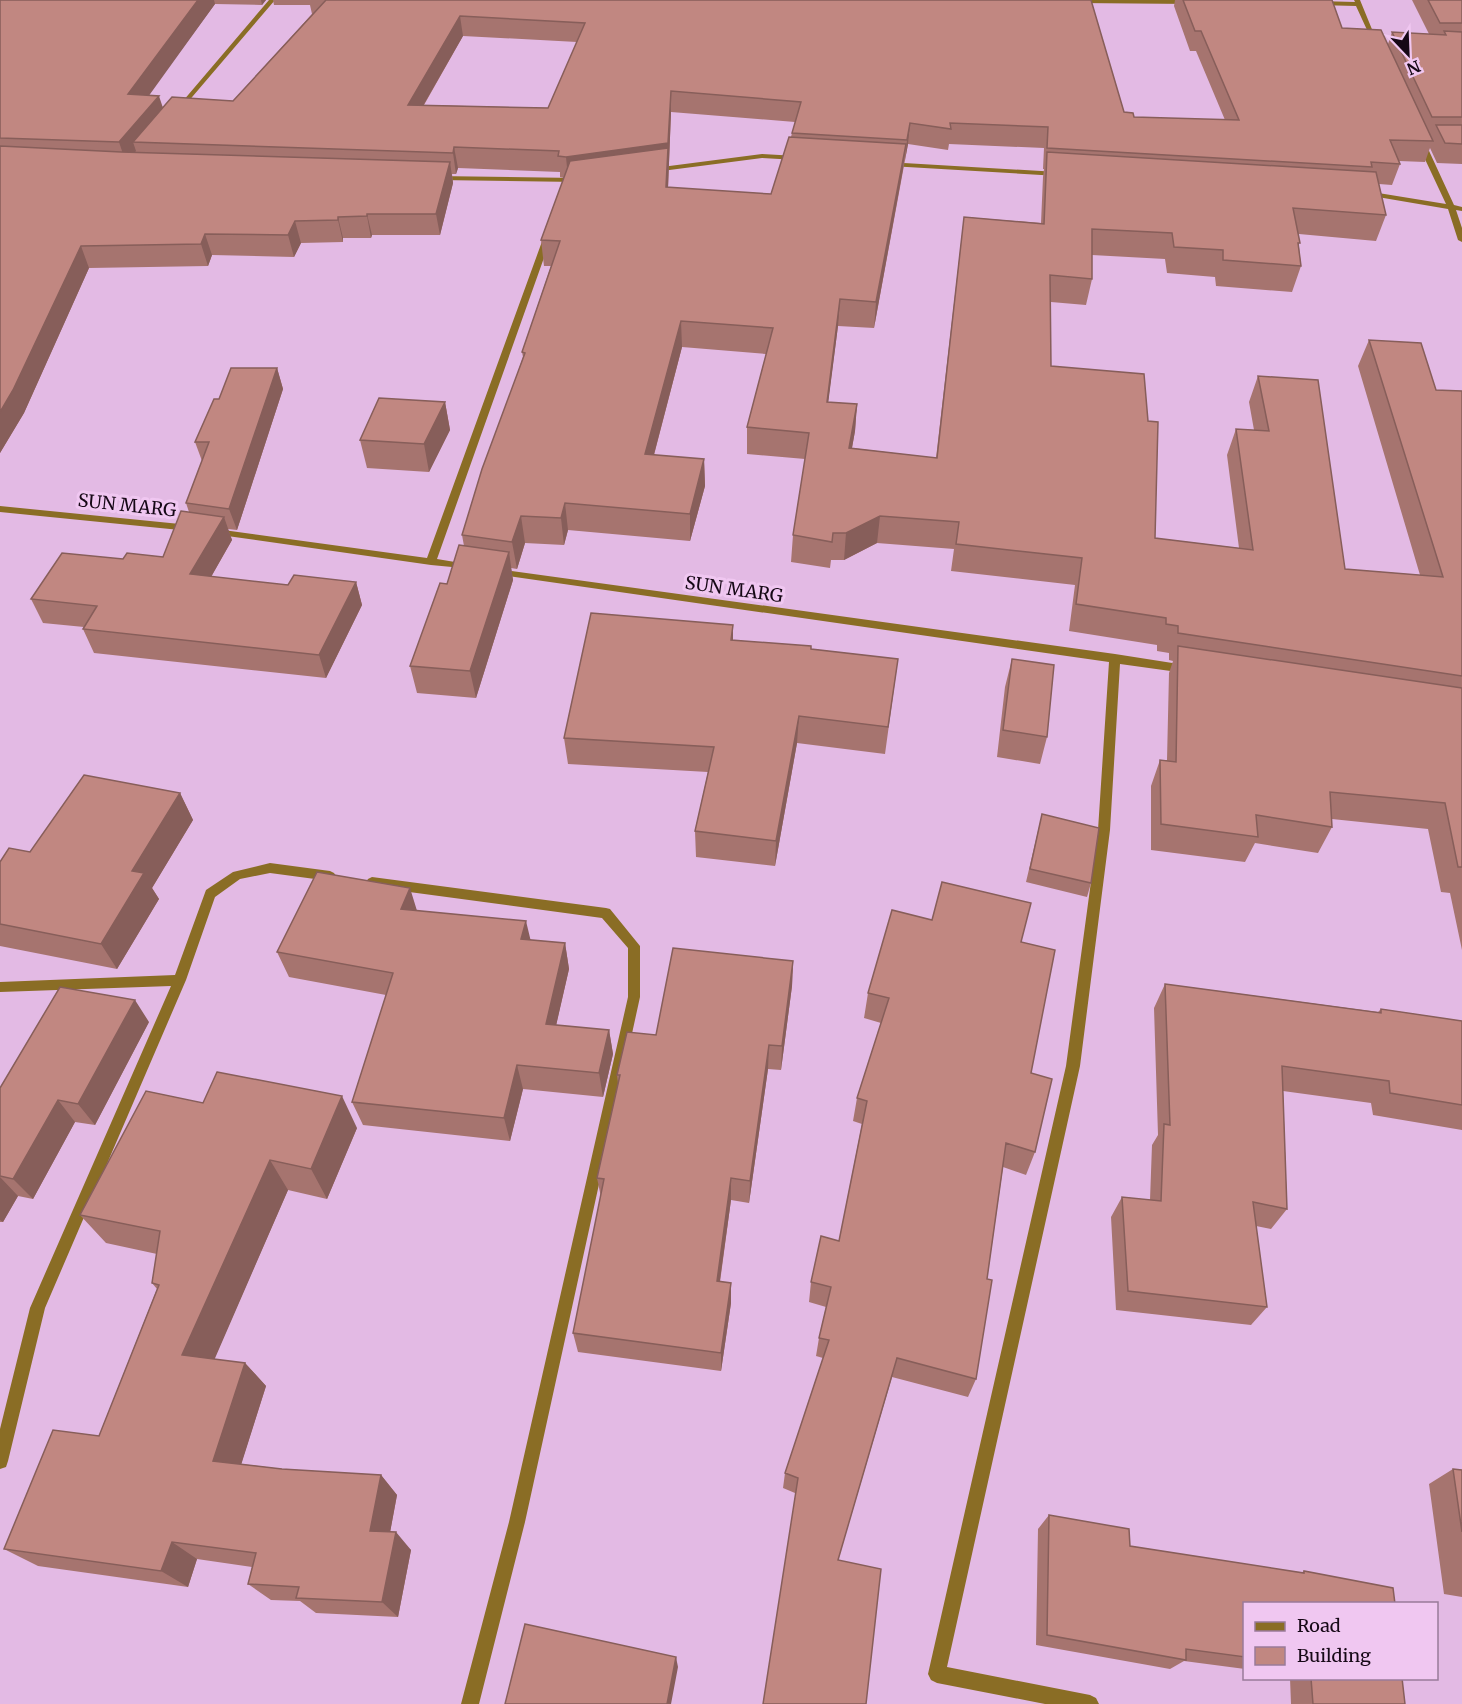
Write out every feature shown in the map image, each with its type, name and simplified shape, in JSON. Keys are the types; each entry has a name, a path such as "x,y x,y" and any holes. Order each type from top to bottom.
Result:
{"street":[{"path":"173,115 272,0"},
{"path":"1064,1 1194,2"},
{"path":"1311,3 1357,2 1382,55"},
{"path":"1377,44 1388,44"},
{"path":"1415,129 1452,209 1462,240"},
{"path":"1420,140 1431,140"},
{"path":"648,171 762,156 810,159"},
{"path":"881,164 1071,175"},
{"path":"425,177 568,182 591,179"},
{"path":"564,193 568,182"},
{"path":"1356,193 1462,209"},
{"path":"431,562 552,226"},
{"name":"SUN MARG","path":"0,509 140,522 198,530"},
{"path":"210,531 476,568"},
{"name":"SUN MARG","path":"488,570 1196,671"},
{"path":"1090,1704 937,1674 1073,1066 1104,830 1115,658"},
{"path":"0,1461 38,1308 180,981 210,894 237,875 270,868 340,878"},
{"path":"363,881 606,913 634,946 634,997 517,1522 470,1704"},
{"path":"0,987 180,981"}],"building":[{"path":"0,0 198,0 128,94 159,96 119,142 0,138"},
{"path":"326,0 1091,0 1124,112 1133,113 1134,117 1239,120 1201,31 1195,31 1183,0 1332,0 1342,28 1381,30 1433,141 1390,140 1400,164 1371,162 1372,167 1047,148 1048,127 950,123 951,129 910,123 907,140 792,133 801,102 671,91 668,143 566,157 558,156 559,151 454,147 453,153 133,142 172,97 233,101","holes":["460,16 585,23 548,108 408,105"]},
{"path":"1428,0 1462,0 1462,23 1440,23"},
{"path":"1444,31 1462,32 1462,117 1432,117 1392,32 1446,35"},
{"path":"1436,125 1462,125 1462,144 1445,143"},
{"path":"789,137 906,144 876,302 840,299 827,402 857,404 849,448 937,458 964,217 1044,224 1047,152 1376,172 1386,215 1293,208 1300,243 1298,243 1301,266 1223,260 1223,250 1174,247 1172,233 1092,229 1092,279 1050,275 1051,366 1144,374 1148,421 1158,422 1155,538 1253,550 1236,429 1269,431 1258,376 1318,380 1345,569 1443,577 1369,340 1421,343 1436,390 1462,391 1462,676 1178,633 1178,626 1166,624 1166,618 1076,604 1082,558 956,544 959,522 880,516 846,533 833,533 832,542 793,535 809,433 747,427 773,328 681,321 645,454 704,459 690,514 565,503 561,518 521,516 512,542 462,535 482,469 525,353 522,352 560,241 541,240 570,161 668,148 666,187 771,194"},
{"path":"0,146 450,162 436,214 367,214 367,216 338,217 338,220 295,221 288,235 205,234 201,244 81,246 13,390 0,412"},
{"path":"231,368 277,368 229,509 186,503 209,442 195,442 214,399 219,399"},
{"path":"379,398 445,402 424,444 360,440"},
{"path":"181,511 224,517 190,574 288,585 294,575 356,582 319,655 83,629 97,606 31,599 62,553 123,559 127,553 163,557"},
{"path":"459,545 509,552 470,671 410,666 440,583 447,584"},
{"path":"591,613 733,625 731,640 811,646 811,649 898,659 888,727 799,716 776,841 695,831 714,747 564,738"},
{"path":"1178,646 1462,688 1462,867 1458,867 1445,803 1330,792 1332,827 1256,815 1258,837 1161,824 1160,760 1176,762"},
{"path":"1012,659 1054,665 1047,737 1003,730"},
{"path":"84,775 180,793 132,871 144,873 101,944 0,924 0,862 9,848 30,852"},
{"path":"1042,814 1099,828 1091,883 1030,869"},
{"path":"317,872 410,888 401,909 526,921 521,939 565,943 546,1024 609,1030 599,1073 517,1065 504,1118 352,1102 393,973 277,952"},
{"path":"942,882 1031,903 1021,942 1055,950 1031,1073 1052,1079 1035,1152 1006,1143 987,1279 992,1280 976,1379 897,1358 838,1560 881,1569 866,1704 763,1704 798,1478 785,1473 829,1340 819,1338 831,1287 811,1282 821,1236 839,1241 867,1101 857,1098 889,998 868,993 892,910 932,920"},
{"path":"673,948 793,961 782,1046 769,1045 750,1181 731,1178 717,1281 731,1283 721,1353 573,1333 604,1179 597,1178 627,1032 656,1035"},
{"path":"1165,984 1381,1013 1381,1009 1462,1021 1462,1105 1390,1093 1389,1081 1282,1066 1287,1209 1253,1202 1267,1307 1128,1291 1122,1197 1161,1201 1164,1124 1170,1125"},
{"path":"60,987 135,1000 78,1104 58,1100 13,1179 0,1176 0,1088"},
{"path":"217,1072 342,1096 311,1169 270,1160 182,1355 245,1363 213,1461 282,1469 381,1475 370,1531 396,1532 382,1602 296,1598 299,1587 248,1584 256,1553 172,1542 161,1571 4,1549 53,1430 99,1436 159,1285 152,1283 160,1231 80,1215 146,1091 203,1103"},
{"path":"1453,1469 1462,1470 1462,1532"},
{"path":"1049,1515 1129,1529 1130,1546 1304,1573 1304,1571 1393,1588 1395,1602 1243,1602 1243,1657 1186,1649 1186,1660 1047,1635"},
{"path":"525,1624 676,1657 667,1704 505,1704"},
{"path":"1311,1680 1402,1680 1405,1704 1313,1704"}]}
